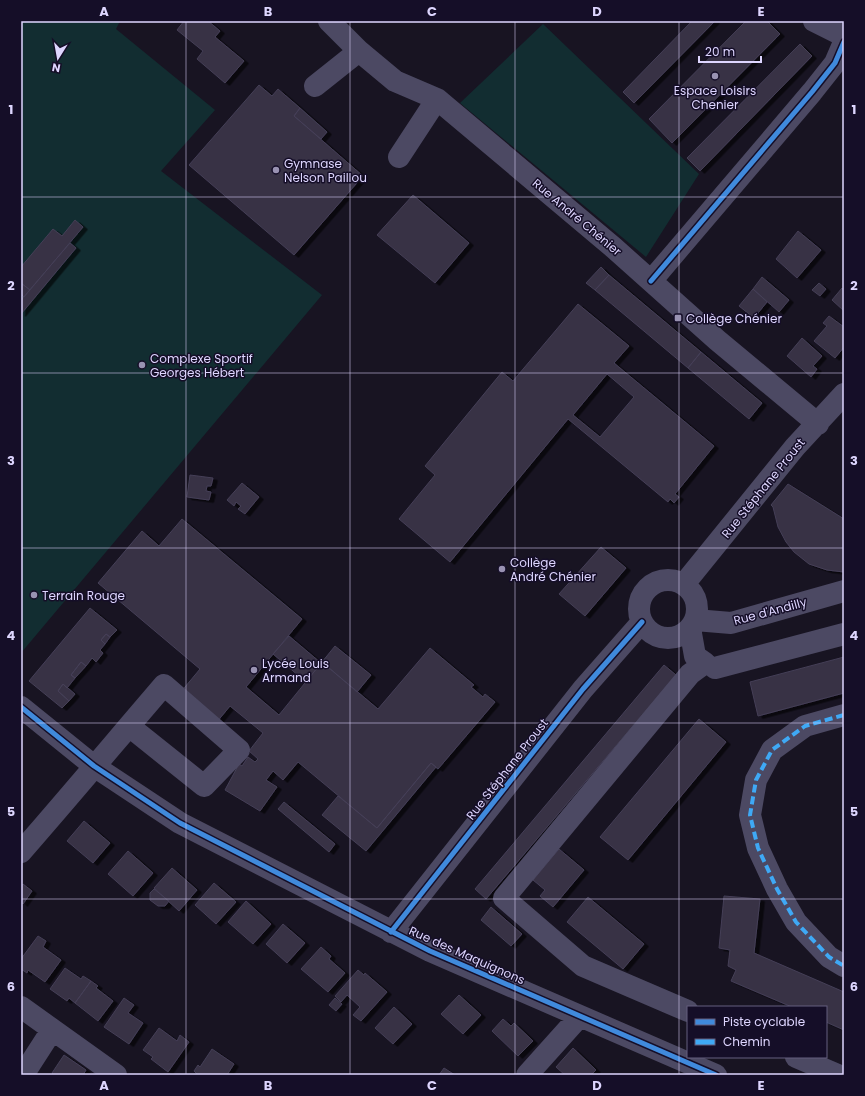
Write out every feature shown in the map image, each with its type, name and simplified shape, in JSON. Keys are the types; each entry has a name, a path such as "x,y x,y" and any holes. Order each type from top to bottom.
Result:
{"street":[{"name":"Rue André Chénier","path":"329,21 359,51 395,81 437,99 650,280 717,340 818,424"},
{"path":"818,23 844,36"},
{"path":"650,280 835,64 844,42"},
{"path":"315,86 359,51"},
{"path":"399,157 437,99"},
{"name":"Rue Stéphane Proust","path":"684,584 794,447 818,424 844,394"},
{"path":"666,580 684,584 691,591 696,600 697,610 692,624 683,634 674,637 664,638 655,635 647,629 642,622 639,613 639,603 642,594 648,587 656,582 666,580"},
{"name":"Rue d'Andilly","path":"692,624 730,623 844,591"},
{"name":"Rue Stéphane Proust","path":"391,932 583,689 642,622"},
{"path":"687,1011 583,966 504,898 690,674 705,663 695,656 692,624"},
{"path":"715,668 844,634"},
{"path":"21,852 164,685 239,750 204,786 129,726"},
{"name":"Rue des Maquignons","path":"21,707 94,766 180,823 430,951 716,1075"},
{"path":"844,716 805,726 772,750 756,780 750,815 758,848 777,888 796,922 829,957 844,966"},
{"path":"21,1007 116,1075"},
{"path":"527,1075 580,1016"},
{"path":"23,1075 52,1030"},
{"path":"798,1058 838,1075"}],"green space":[{"name":"Complexe Sportif Georges Hébert","path":"21,21 120,21 116,29 215,110 161,171 322,295 21,653"},
{"path":"543,24 699,174 646,257 460,103"}],"building":[{"path":"184,21 208,21 220,31 215,37 244,61 225,83 197,59 203,51 177,30"},
{"name":"Espace Loisirs Chenier","path":"692,21 715,21 634,103 623,92"},
{"name":"Espace Loisirs Chenier","path":"746,21 767,21 780,34 672,143 649,119"},
{"name":"Espace Loisirs Chenier","path":"800,44 812,56 700,171 687,158"},
{"name":"Gymnase Nelson Paillou","path":"259,85 272,96 278,89 300,108 294,116 363,176 294,255 189,165"},
{"path":"300,108 327,132 321,139 294,116"},
{"path":"413,195 469,243 435,283 377,235"},
{"path":"75,220 83,227 30,290 21,283 21,267 53,229 62,236"},
{"path":"798,231 821,250 797,278 776,259"},
{"path":"70,243 76,248 21,314 21,300"},
{"path":"601,267 609,275 595,290 586,283"},
{"path":"609,275 701,352 688,368 595,290"},
{"path":"762,277 789,300 779,312 753,289"},
{"path":"21,283 30,290 24,297 21,294"},
{"path":"819,283 826,289 820,296 812,290"},
{"path":"842,288 844,290 844,311 832,300"},
{"path":"753,289 767,302 754,318 739,306"},
{"path":"578,304 629,346 614,363 714,446 675,494 679,497 674,503 670,499 668,502 568,419 450,562 399,519 435,475 425,466 502,372 513,381","holes":["607,374 634,397 600,437 573,415"]},
{"path":"829,316 844,327 844,347 835,358 814,341 827,326 823,323"},
{"path":"802,338 822,356 813,366 817,369 811,377 787,356"},
{"path":"701,352 762,403 749,419 688,368"},
{"path":"190,475 213,478 211,486 207,486 206,491 211,492 209,500 187,497"},
{"path":"242,483 259,497 245,514 238,509 241,506 236,502 234,506 227,500"},
{"path":"788,484 844,519 844,572 827,570 809,564 794,552 786,542 778,527 773,507 771,505"},
{"path":"182,519 302,619 246,687 279,715 322,662 378,709 430,648 474,685 471,687 483,697 485,694 495,702 438,769 431,763 377,828 298,762 283,780 273,771 266,780 277,787 260,811 225,790 239,764 242,766 248,757 255,762 258,759 249,751 263,733 230,706 216,723 180,693 200,669 98,583 142,531 159,546"},
{"path":"601,547 626,568 585,616 559,594"},
{"path":"90,608 117,630 110,637 106,634 101,640 105,644 100,650 103,653 96,662 92,658 86,666 81,662 71,675 75,678 67,688 63,684 58,691 69,701 62,708 29,681"},
{"path":"106,634 110,637 105,644 101,640"},
{"path":"289,636 321,663 306,682 273,654"},
{"path":"335,646 371,675 357,692 322,662"},
{"path":"844,657 844,693 758,716 750,682"},
{"path":"81,662 86,666 75,678 71,675"},
{"path":"664,665 676,675 486,899 475,889"},
{"path":"63,684 75,694 69,701 58,691"},
{"path":"699,719 726,742 628,860 600,837"},
{"path":"431,763 436,767 366,851 322,815 338,796 377,828"},
{"path":"284,802 335,844 329,852 278,809"},
{"path":"84,821 110,843 93,863 67,841"},
{"path":"559,849 584,870 553,907 540,896 545,890 533,880"},
{"path":"128,851 153,873 133,896 108,874"},
{"path":"172,868 197,890 179,911 154,888"},
{"path":"214,883 236,902 216,924 195,905"},
{"path":"23,884 32,891 23,904 21,902 21,887"},
{"path":"154,889 169,901 165,906 158,906 150,900 150,893"},
{"path":"724,896 760,899 754,953 844,992 844,1030 827,1022 827,1006 790,1006 731,981 736,970 728,966 730,950 719,948"},
{"path":"588,897 644,944 623,969 567,922"},
{"path":"246,901 271,924 253,944 228,922"},
{"path":"491,907 522,934 511,946 481,920"},
{"path":"283,924 305,943 287,963 266,944"},
{"path":"38,936 46,941 43,947 61,960 45,982 28,970 27,973 21,969 21,959"},
{"path":"321,947 331,956 329,959 345,973 328,992 301,969"},
{"path":"65,968 81,979 83,976 91,981 75,1003 69,998 67,1001 50,989"},
{"path":"358,970 364,975 365,973 387,992 361,1021 353,1015 360,1007 347,995 341,1002 335,996"},
{"path":"91,981 98,986 96,988 113,1001 98,1021 75,1003"},
{"path":"459,995 481,1015 463,1034 441,1014"},
{"path":"124,998 134,1005 128,1013 143,1023 129,1044 104,1027"},
{"path":"335,998 342,1004 336,1011 329,1005"},
{"path":"394,1007 412,1024 393,1044 375,1028"},
{"path":"503,1019 511,1026 514,1023 533,1041 518,1056 492,1031"},
{"path":"159,1028 177,1041 180,1035 189,1042 168,1072 151,1059 153,1057 143,1050"},
{"path":"573,1048 596,1070 591,1075 565,1075 556,1067"},
{"path":"212,1049 234,1064 227,1075 198,1075 194,1071 198,1065 200,1067"},
{"path":"64,1055 86,1070 83,1075 54,1075 52,1073"},
{"path":"444,1068 455,1075 439,1075"}],"marked path":[{"path":"844,715 805,726 772,750 756,780 750,815 758,848 777,889 796,922 829,957 844,966"}],"cycle path":[{"path":"651,281 812,92 835,63 844,42"},
{"path":"391,932 583,689 642,622"},
{"path":"21,707 94,766 180,823 430,951 716,1075"}],"place":[{"name":"Espace Loisirs Chenier","path":"715,76"},
{"name":"Gymnase Nelson Paillou","path":"276,170"},
{"name":"Collège Chénier","path":"678,318"},
{"name":"Complexe Sportif Georges Hébert","path":"142,365"},
{"name":"Collège André Chénier","path":"502,569"},
{"name":"Terrain Rouge","path":"34,595"},
{"name":"Lycée Louis Armand","path":"254,670"}]}
